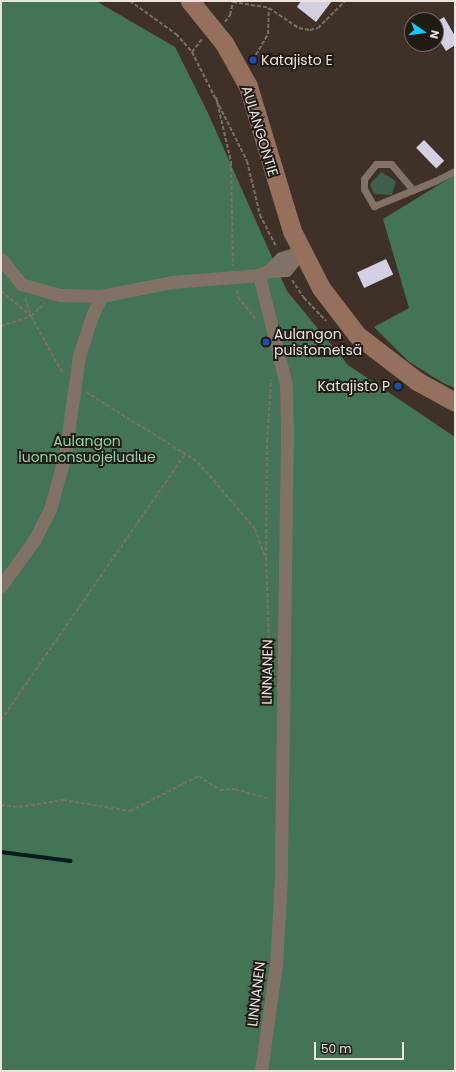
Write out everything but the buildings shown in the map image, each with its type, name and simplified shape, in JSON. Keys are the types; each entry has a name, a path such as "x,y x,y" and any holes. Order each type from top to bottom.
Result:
{"street":[{"name":"AULANGONTIE","path":"190,1 224,43 248,86 280,196 301,252 312,271 331,284 342,297 376,350 417,381 455,402"},
{"path":"1,258 21,284 56,293 101,296 172,282 234,277 286,270 301,252"},
{"name":"LINNANEN","path":"261,1071 276,964 281,878 287,431 286,385 264,273"},
{"path":"1,586 35,539 50,509 65,455 79,356 92,316 101,296"}],"lane":[{"path":"413,190 391,164 376,164 364,179 364,189 374,206 413,190 455,171"}],"path":[{"path":"130,1 176,34 192,52 216,97 231,162 234,196 231,235 234,277 238,297 259,325"},
{"path":"223,23 230,16 233,2 269,8 300,28 310,30 318,28 345,1"},
{"path":"253,60 268,34 269,8"},
{"path":"192,52 204,37"},
{"path":"21,284 31,316 64,376 198,462 255,529 266,557"},
{"path":"1,291 31,316"},
{"path":"1,326 31,316 56,293"},
{"path":"270,677 266,557 267,441 272,373"},
{"path":"1,720 185,454"},
{"path":"1,805 19,806 64,800 130,811 199,776 220,790 235,789 270,799 269,794"}],"green space":[{"name":"Aulangon luonnonsuojelualue","path":"1,1 96,1 175,47 208,113 287,291 348,365 455,437 455,1071 1,1071"},
{"path":"381,172 396,181 392,195 374,194 370,184"},
{"path":"455,175 455,388 443,383 408,361 374,327 409,308 383,219"}],"waterway":[{"path":"1,852 70,861"}],"place":[{"name":"Katajisto E","path":"253,60"},
{"name":"Aulangon puistometsä","path":"266,342"},
{"name":"Katajisto P","path":"398,386"}]}
